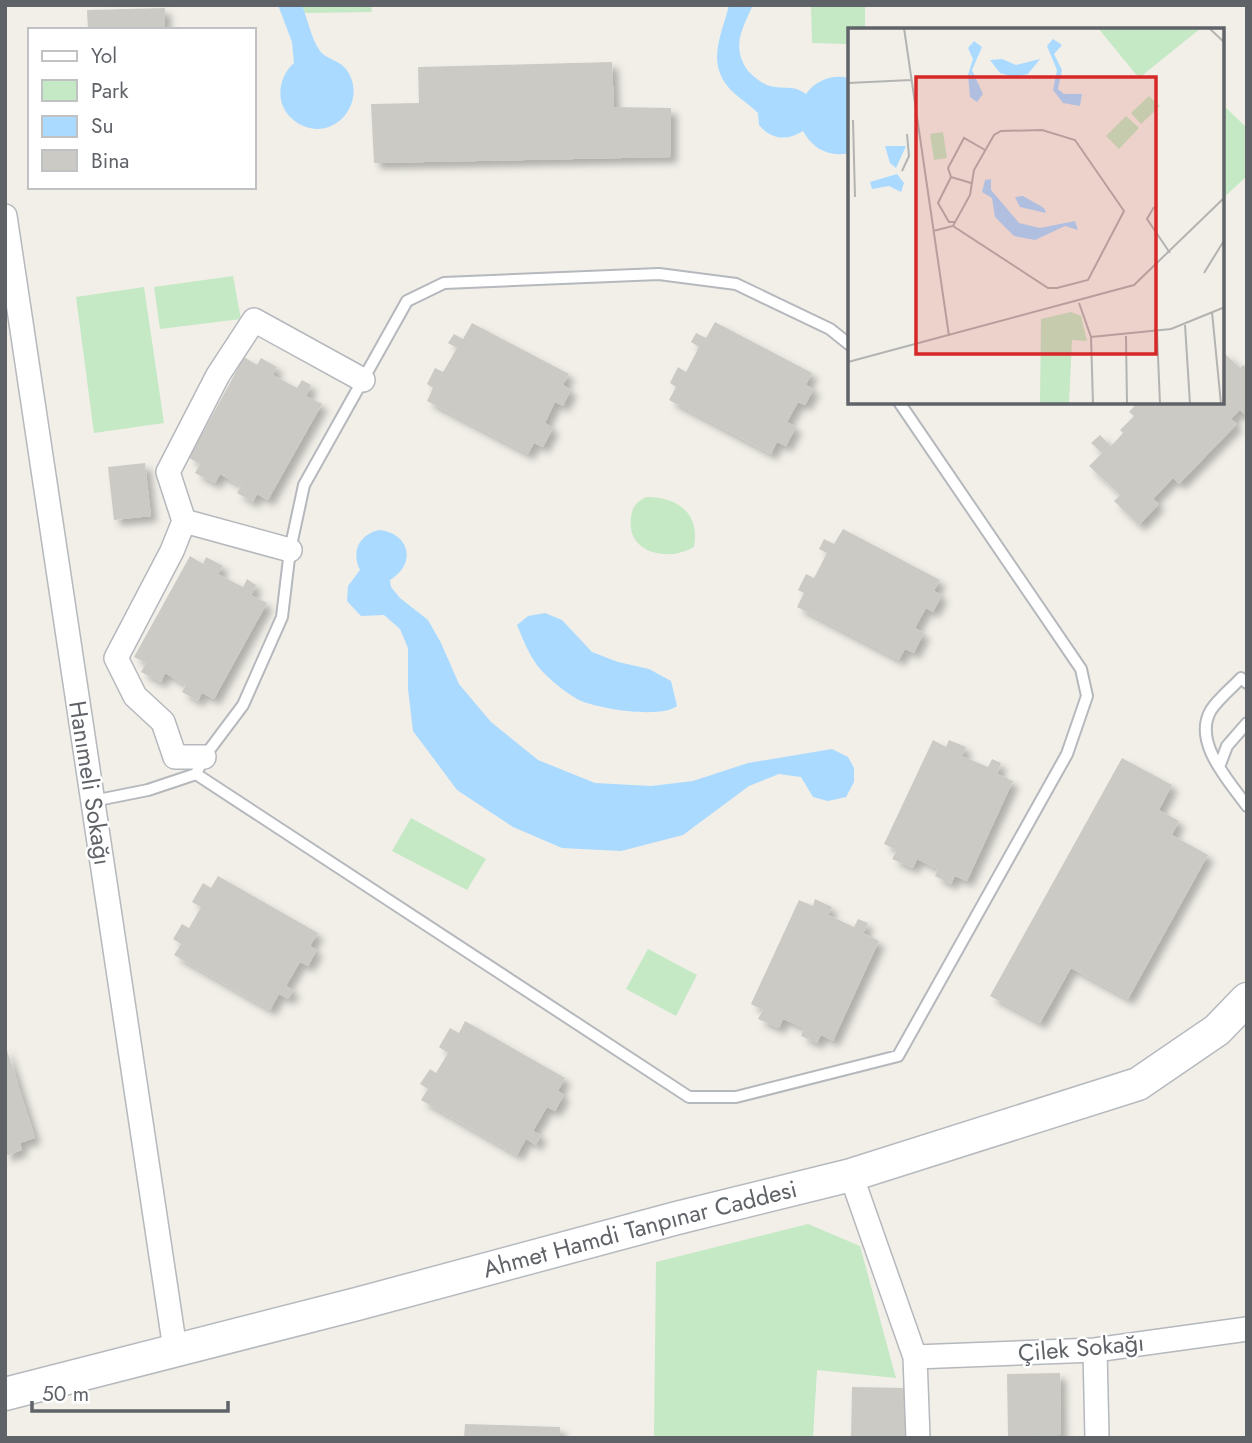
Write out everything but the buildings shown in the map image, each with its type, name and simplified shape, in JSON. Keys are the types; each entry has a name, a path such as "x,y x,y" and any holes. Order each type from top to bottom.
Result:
{"street":[{"name":"Hanımeli Sokağı","path":"5,216 175,1349"},
{"path":"200,766 175,757 163,722 135,696 116,658 172,551 184,521 168,472 218,375 254,320 363,380"},
{"path":"184,521 290,550"},
{"name":"Ahmet Hamdi Tanpınar Caddesi","path":"5,1394 851,1175 1138,1084 1217,1030 1247,999"},
{"path":"851,1175 915,1357 918,1438"},
{"name":"Çilek Sokağı","path":"915,1357 1095,1350 1247,1329"},
{"path":"1095,1350 1097,1438"}],"lane":[{"path":"93,801 148,790 200,766 243,705 282,617 290,550 304,485 407,302 444,283 659,274 736,285 830,329 848,344"},
{"path":"200,766 689,1097 736,1097 898,1056 1067,754 1087,696 1081,669 900,404"},
{"path":"1247,683 1241,678 1212,708 1208,716 1207,742 1219,766 1247,806"},
{"path":"1219,766 1227,747 1247,723"}],"green space":[{"path":"302,5 371,5 372,12 305,13"},
{"path":"811,5 865,5 865,28 848,28 848,44 812,43"},
{"path":"1224,106 1247,128 1247,176 1224,197"},
{"path":"233,276 241,319 160,329 154,287"},
{"path":"144,287 164,423 94,433 76,297"},
{"path":"646,497 668,500 684,509 694,525 694,547 684,552 662,554 651,552 635,540 631,530 632,510"},
{"path":"411,818 486,859 467,890 392,851"},
{"path":"648,949 697,975 676,1016 626,989"},
{"path":"808,1224 860,1246 896,1378 817,1370 813,1438 654,1438 656,1262"}],"water":[{"path":"278,5 302,5 320,51 343,66 351,78 353,98 350,107 345,116 329,127 318,129 299,124 289,116 282,103 282,81 294,63 292,42"},
{"path":"729,5 753,5 742,30 739,46 748,71 761,82 775,87 797,89 806,94 825,79 848,78 848,153 828,153 816,147 803,131 780,137 764,130 759,125 758,113 729,88 722,78 717,58"},
{"path":"379,530 398,537 406,550 404,566 390,580 391,587 400,598 428,620 459,684 491,722 538,760 595,783 651,786 693,781 748,763 832,749 848,757 854,768 854,782 846,797 828,801 813,797 801,777 779,774 749,786 683,835 621,851 562,848 513,827 457,790 413,731 408,689 408,648 400,629 384,615 361,616 347,601 348,586 360,570 356,556 359,545 366,536"},
{"path":"545,613 562,620 592,652 618,662 649,669 671,681 677,706 657,712 613,709 586,703 565,691 537,665 517,625 528,616"}]}
